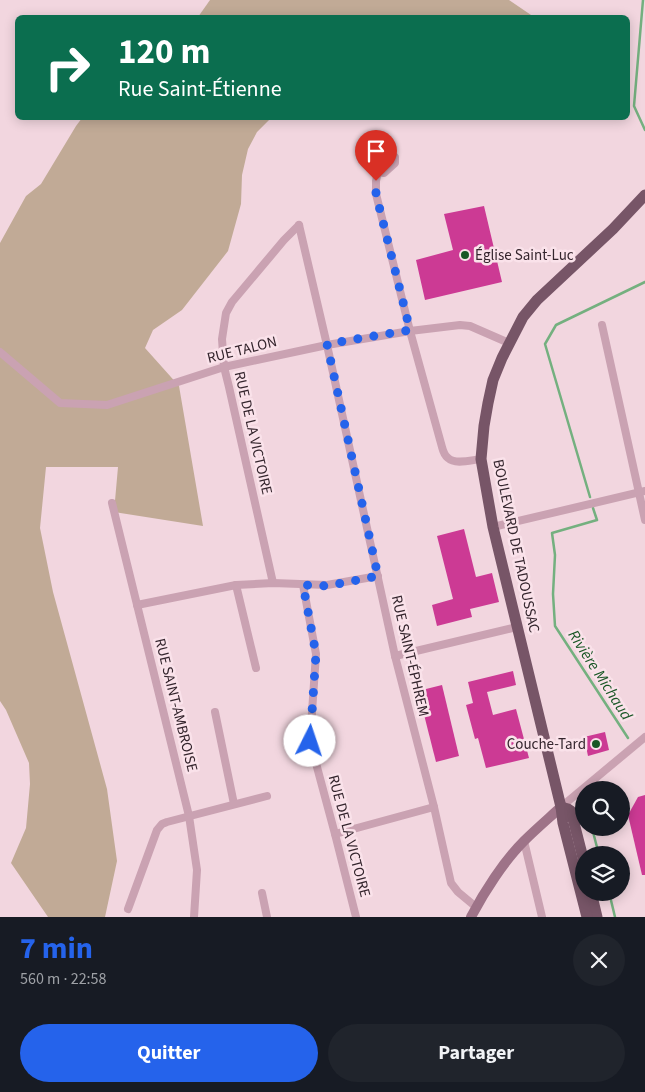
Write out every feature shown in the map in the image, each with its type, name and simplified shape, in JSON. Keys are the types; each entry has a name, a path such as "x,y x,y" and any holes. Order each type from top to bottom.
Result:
{"main road":[{"name":"BOULEVARD DE TADOUSSAC","path":"587,917 493,527 481,459 493,380 523,317 554,283 613,229 645,195"},
{"name":"BOULEVARD DE TADOUSSAC","path":"561,807 571,811 580,846"},
{"path":"593,901 597,917"}],"street":[{"path":"378,172 376,194 410,330 445,456 449,460 458,462 481,459"},
{"name":"RUE SAINT-ÉPHREM","path":"299,225 395,656 434,807 451,883 458,892 476,907"},
{"name":"RUE DE LA VICTOIRE","path":"273,583 230,387 224,368 222,339 226,313 232,302 299,225"},
{"name":"RUE TALON","path":"0,352 60,403 107,405 224,368 327,344 410,330 460,325 470,326 509,343"},
{"path":"602,326 642,492 645,520"},
{"path":"493,527 642,492"},
{"name":"RUE SAINT-AMBROISE","path":"112,503 189,816 197,870 194,917"},
{"path":"137,606 236,584 273,583 327,586 378,576"},
{"path":"236,584 256,668"},
{"name":"RUE DE LA VICTOIRE","path":"303,585 316,654 310,741 336,834 356,917"},
{"path":"395,656 517,627"},
{"path":"215,712 234,804"},
{"path":"471,917 504,866 524,841 561,807 645,737"},
{"path":"128,909 157,830 167,822 266,796"},
{"path":"336,834 434,807"},
{"path":"524,841 542,917"},
{"path":"262,893 267,917"}],"shaded area":[{"path":"210,0 509,0 531,15 199,15"},
{"path":"80,120 269,120 257,132 248,149 242,175 241,204 228,251 182,310 153,330 145,348 179,386 203,526 114,512 118,467 46,467 40,528 53,592 107,789 117,861 105,917 48,917 11,863 26,828 30,784 29,763 6,710 0,701 0,243 26,196 41,184"}],"building":[{"name":"Église Saint-Luc","path":"484,206 502,282 425,300 416,260 453,250 444,214"},
{"path":"464,529 476,577 492,573 499,602 470,609 472,617 437,626 432,605 453,599 437,536"},
{"path":"513,671 516,685 487,692 493,715 516,709 529,758 486,768 478,738 475,739 466,705 473,703 468,682"},
{"path":"442,685 459,756 436,762 418,691"},
{"name":"Couche-Tard","path":"605,732 609,750 588,756 584,737"},
{"path":"645,795 645,875 642,875 630,824 630,811 638,797"}],"waterway":[{"name":"Rivière Michaud","path":"643,0 634,106 645,130"},
{"name":"Rivière Michaud","path":"590,497 545,344 556,325 645,282"},
{"name":"Rivière Michaud","path":"593,508 597,520 552,533 555,555 553,594 555,626 628,738"},
{"name":"Rivière Michaud","path":"594,836 597,846"},
{"name":"Rivière Michaud","path":"611,901 615,917"}],"place":[{"name":"Église Saint-Luc","path":"465,255"},
{"name":"Couche-Tard","path":"596,744"}],"route":[{"path":"310,741 316,654 303,585 327,586 378,576 327,344 410,330 376,194 376,181"}]}
